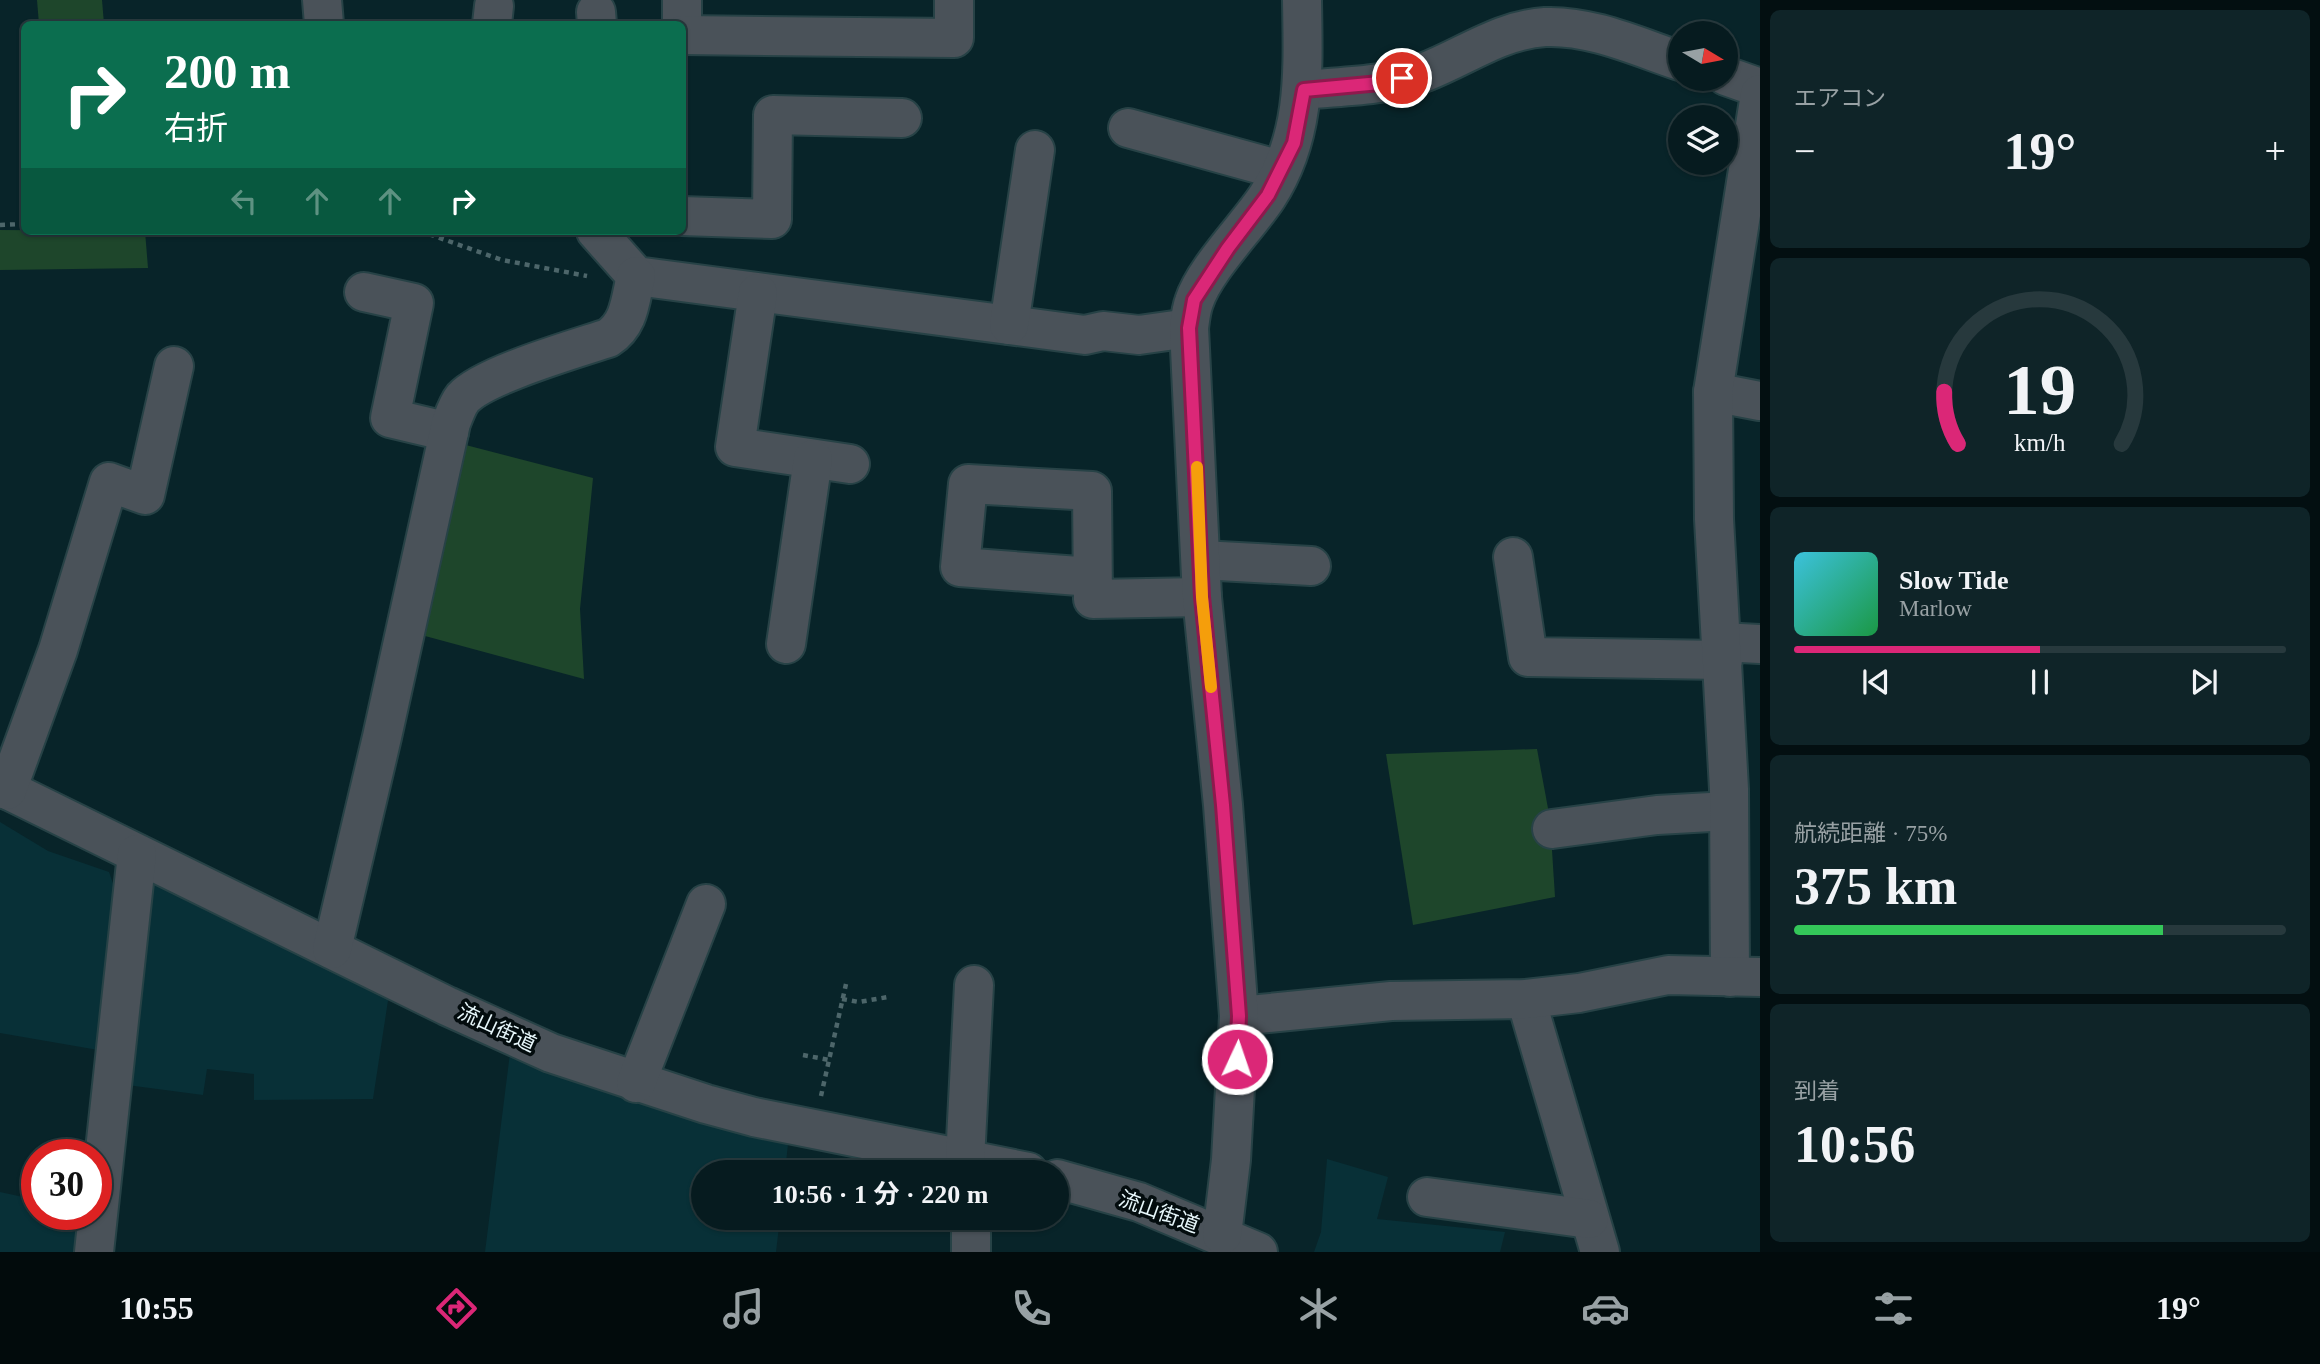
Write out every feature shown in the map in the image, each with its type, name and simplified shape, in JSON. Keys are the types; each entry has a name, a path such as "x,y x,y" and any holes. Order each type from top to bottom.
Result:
{"street":[{"path":"322,0 324,21"},
{"path":"682,0 682,21"},
{"path":"686,34 954,37 954,0"},
{"path":"1222,1236 1231,1160 1239,1016 1223,805 1201,579 1189,328 1194,300 1228,248 1268,195 1294,143 1304,90 1302,0"},
{"path":"1304,90 1380,83 1425,72 1502,36 1549,27 1592,33 1668,57"},
{"path":"1738,80 1760,88"},
{"path":"1239,1016 1391,1001 1526,999 1579,993 1668,975 1745,977 1739,797 1722,651 1714,519 1713,392 1745,266 1760,94"},
{"path":"686,216 772,219 773,115 902,117"},
{"path":"1128,128 1280,170"},
{"path":"1009,325 1034,150"},
{"path":"599,235 634,280 758,293 1085,335 1103,331 1139,335 1189,328"},
{"path":"332,949 449,432 463,398 507,373 608,338 620,330 626,320 634,280"},
{"path":"364,292 414,303 390,418 449,432"},
{"path":"758,293 735,447 850,464"},
{"path":"3,788 58,650 109,482 145,495 174,366"},
{"path":"1713,392 1760,401"},
{"path":"786,644 813,459"},
{"path":"1513,557 1528,657 1722,651 1760,644"},
{"path":"1093,577 1093,599 1201,579 1311,566"},
{"name":"流山街道","path":"3,788 551,1053 706,1104 947,1160"},
{"path":"1552,829 1657,816 1739,797"},
{"path":"94,1252 138,855"},
{"path":"636,1083 706,904"},
{"path":"969,1160 974,985"},
{"path":"1427,1197 1594,1236 1526,999"},
{"name":"流山街道","path":"1069,1183 1139,1202 1258,1252"},
{"path":"971,1230 971,1252"}],"path":[{"path":"0,225 21,224"},
{"path":"431,235 502,260 634,280"},
{"path":"813,1130 846,984"},
{"path":"842,999 859,1002 888,997"},
{"path":"803,1055 829,1060"}],"shaded area":[{"path":"0,822 48,851 109,872 117,895 104,1051 0,1033"},
{"path":"152,879 389,994 373,1099 254,1100 254,1074 207,1069 203,1095 127,1085"},
{"path":"510,1053 643,1104 788,1144 786,1160 691,1160 691,1230 779,1230 776,1252 485,1252"},
{"path":"1327,1159 1388,1177 1377,1219 1505,1232 1500,1252 1314,1252 1321,1232"},
{"path":"0,1192 21,1197 21,1230 85,1230 81,1252 0,1252"}],"green space":[{"path":"37,0 102,0 104,21 39,21"},
{"path":"0,230 21,230 21,235 145,235 148,268 0,270"},
{"path":"458,443 593,478 580,609 584,679 414,633"},
{"path":"1537,749 1550,819 1555,897 1413,925 1386,754"}],"slow traffic":[{"path":"1197,467 1202,597 1211,687"}],"route":[{"path":"1237,1059 1239,1016 1223,805 1202,597 1195,398 1189,328 1194,300 1228,248 1268,195 1294,143 1304,90 1380,83 1402,78"}]}
